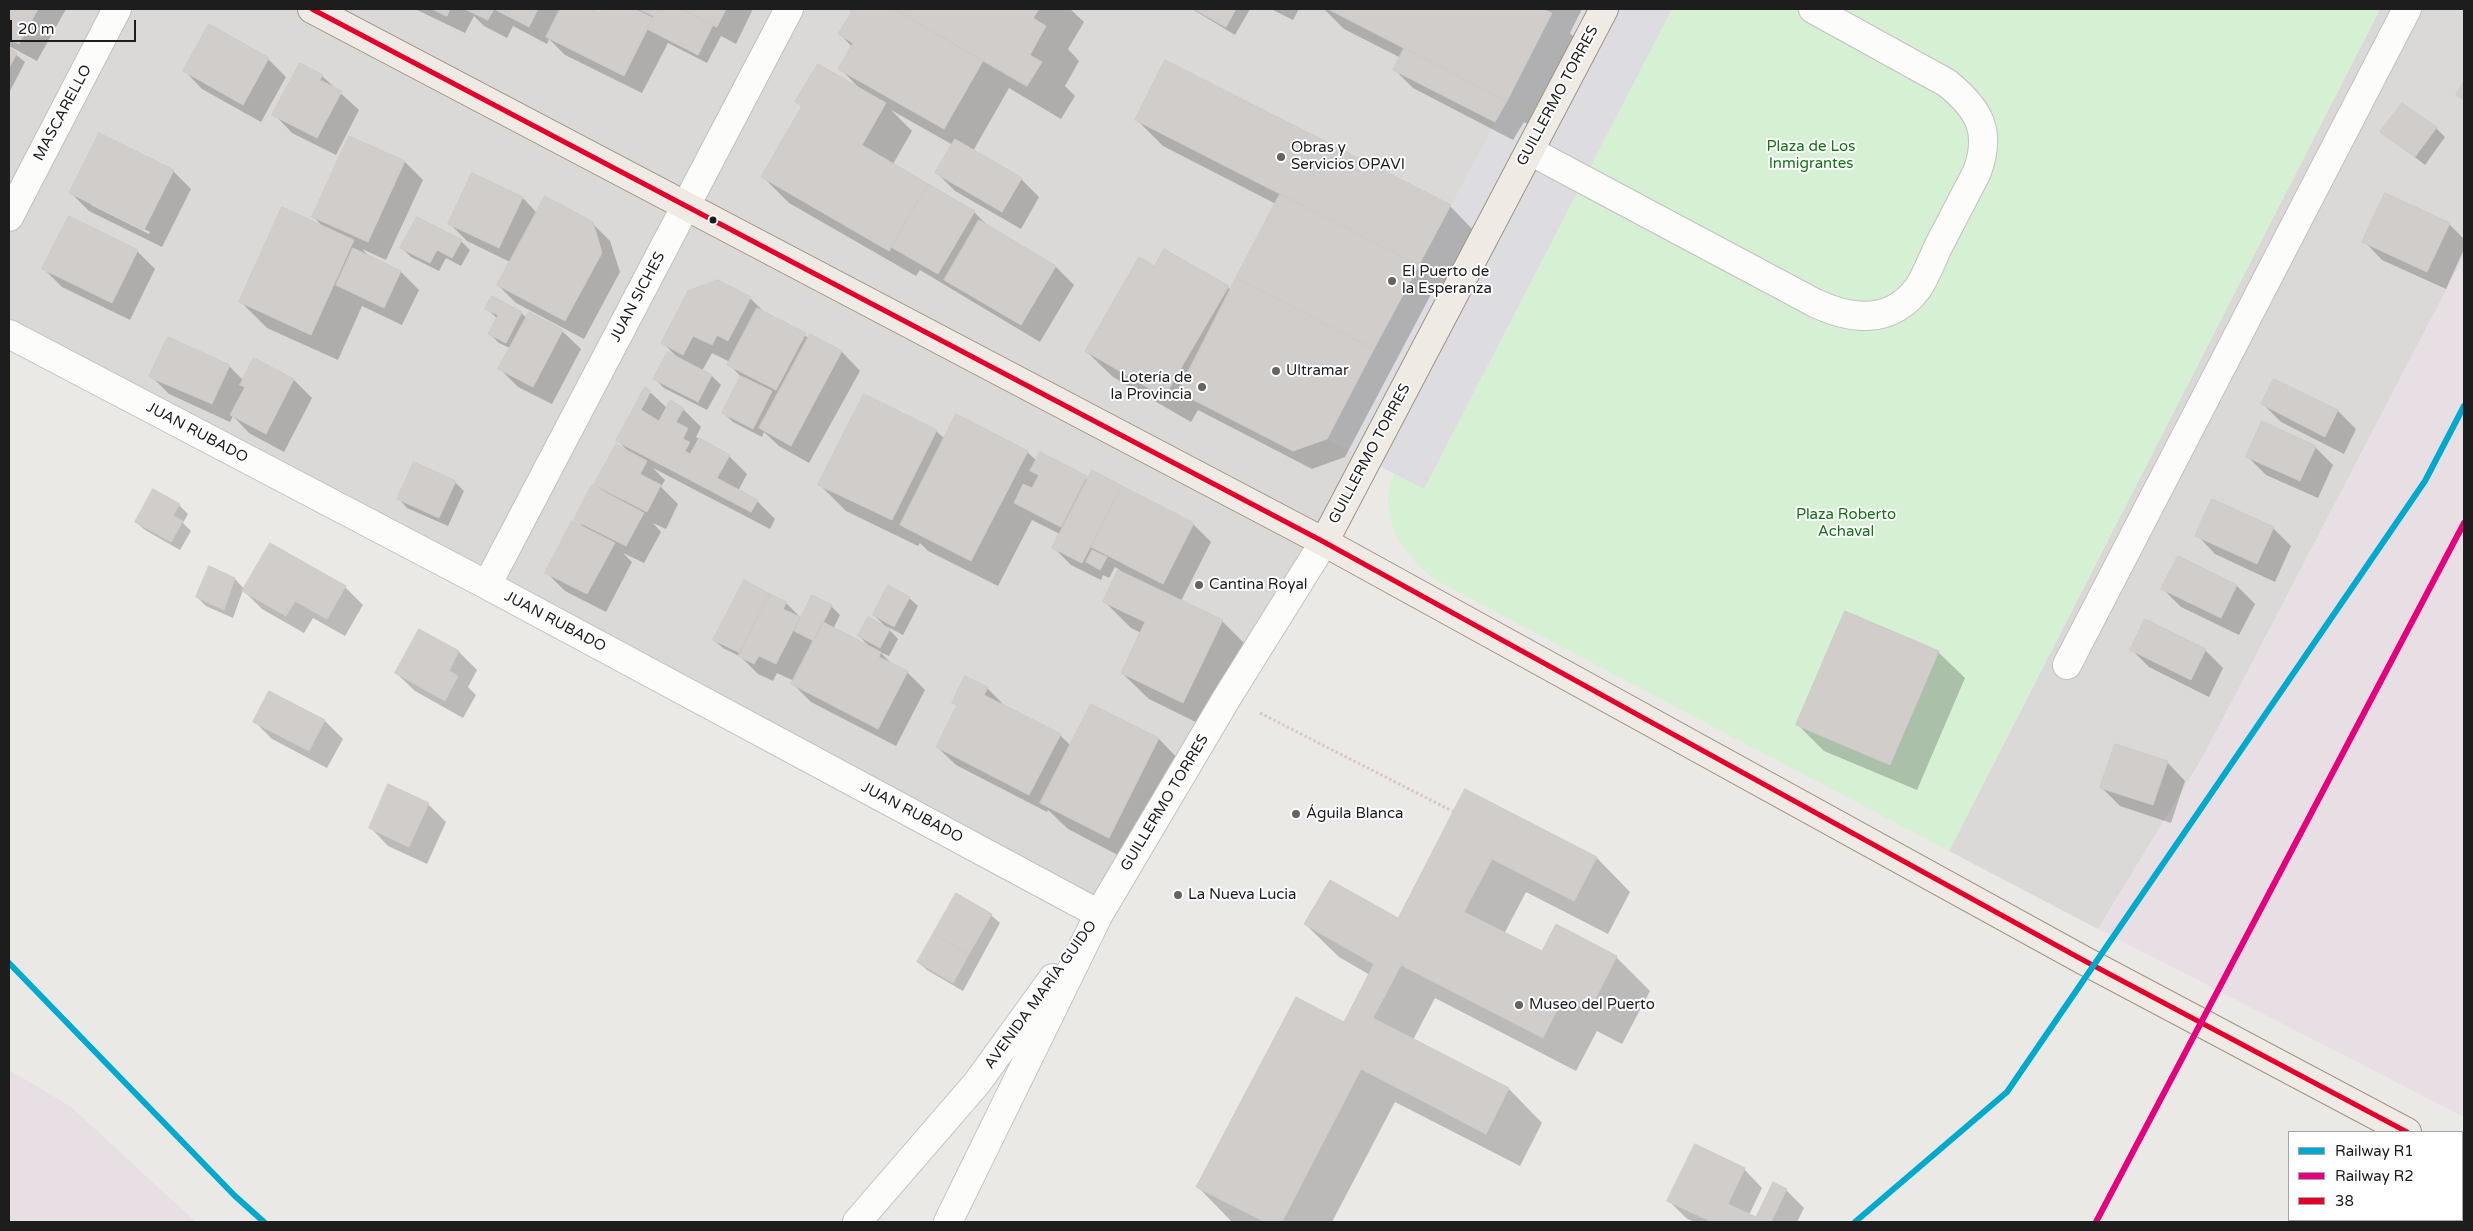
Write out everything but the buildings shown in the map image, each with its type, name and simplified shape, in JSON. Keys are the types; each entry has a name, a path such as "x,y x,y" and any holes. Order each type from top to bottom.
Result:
{"main road":[{"path":"312,9 1324,542 2083,960 2405,1131"},
{"name":"GUILLERMO TORRES","path":"1324,542 1604,9"}],"street":[{"name":"MASCARELLO","path":"9,217 117,9"},
{"name":"JUAN SICHES","path":"487,585 789,9"},
{"path":"1530,151 1836,313 1858,317 1880,314 1902,303 1918,288 1977,172 1983,154 1984,134 1977,113 1964,97 1947,82 1813,9"},
{"path":"2067,665 2407,9"},
{"name":"JUAN RUBADO","path":"9,334 487,585 1099,914"},
{"name":"GUILLERMO TORRES","path":"1099,914 1228,696 1324,542"},
{"name":"AVENIDA MARÍA GUIDO","path":"857,1222 978,1083 1099,914"},
{"name":"AVENIDA MARÍA GUIDO","path":"948,1222 1099,914"}],"path":[{"path":"1228,696 1454,812"}],"shaded area":[{"path":"9,9 1604,9 1367,460 1099,914 9,334"},
{"path":"1555,9 1672,9 1424,489 1327,439"},
{"path":"2380,9 2464,9 2464,256 2203,757 2098,929 1949,851"},
{"path":"2464,256 2464,1117 2098,929 2203,757"},
{"path":"9,1070 70,1106 196,1222 9,1222"}],"green space":[{"name":"Plaza Roberto Achaval","path":"1672,9 2380,9 1949,851 1437,581 1413,560 1396,535 1391,521 1388,506 1389,490 1394,474 1424,489"}],"rail line":[{"name":"R1","path":"1855,1222 2007,1092 2425,481 2464,406"},
{"name":"R2","path":"2096,1222 2464,523"},
{"name":"R1","path":"9,963 235,1196 264,1222"}],"transit line":[{"name":"38","path":"312,9 1324,542 2083,960 2405,1131"}],"place":[{"name":"Obras y Servicios OPAVI","path":"1281,157"},
{"name":"El Puerto de la Esperanza","path":"1392,281"},
{"name":"Ultramar","path":"1276,371"},
{"name":"Lotería de la Provincia","path":"1202,387"},
{"name":"Cantina Royal","path":"1199,585"},
{"name":"Águila Blanca","path":"1296,814"},
{"name":"La Nueva Lucia","path":"1178,895"},
{"name":"Museo del Puerto","path":"1519,1005"}],"park label":[{"name":"Plaza de Los Inmigrantes","path":"1811,156"}]}
